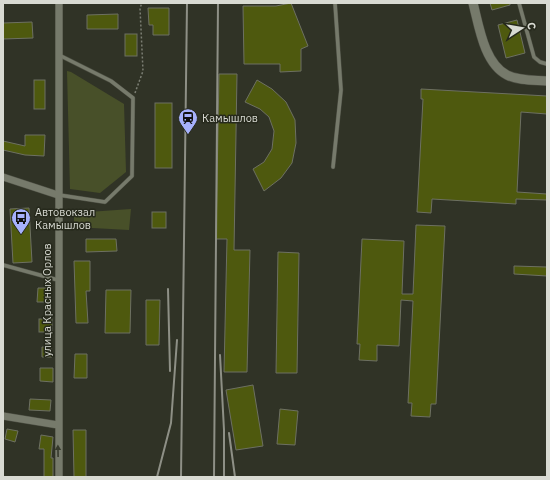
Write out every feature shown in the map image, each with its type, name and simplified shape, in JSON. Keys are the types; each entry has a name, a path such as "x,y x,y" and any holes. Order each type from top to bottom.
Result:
{"street":[{"name":"улица Красных Орлов","path":"59,3 59,477"},
{"path":"473,3 482,37 490,56 497,67 514,77 547,81"},
{"path":"3,177 58,195"},
{"path":"3,416 58,425"}],"lane":[{"path":"333,167 341,90 335,3"},
{"path":"519,3 534,57 540,62 547,64"},
{"path":"58,195 105,202 132,176 133,98 111,81 59,55"},
{"path":"3,265 58,280"}],"path":[{"path":"133,98 143,71 140,8 142,3"}],"green space":[{"path":"67,71 124,104 126,172 100,193 70,189"},
{"path":"131,209 129,230 74,227 74,213"}],"building":[{"path":"291,3 308,46 301,49 301,71 280,72 280,64 244,64 243,6 276,6"},
{"path":"490,3 510,3 510,5 492,10"},
{"path":"148,8 169,8 169,35 153,35 153,25 149,25"},
{"path":"118,14 118,29 87,29 87,15"},
{"path":"517,20 525,53 506,58 498,25"},
{"path":"32,22 33,38 3,39 3,23"},
{"path":"125,34 137,34 137,56 125,56"},
{"path":"219,74 237,74 234,250 250,250 247,372 224,372 227,239 216,239"},
{"path":"34,80 45,80 45,109 34,109"},
{"path":"257,80 272,89 286,102 295,120 296,143 292,163 281,178 264,191 253,169 264,162 272,149 274,131 269,117 260,109 245,102"},
{"path":"421,89 547,96 547,114 521,112 517,192 547,194 547,200 516,199 516,204 432,199 431,213 417,212 423,99 421,99"},
{"name":"Камышлов","path":"155,103 172,103 172,168 155,168"},
{"path":"25,135 45,135 44,156 25,155 3,150 3,141 25,146"},
{"name":"Автовокзал Камышлов","path":"29,208 32,262 13,263 10,209"},
{"path":"152,212 166,212 166,228 152,228"},
{"path":"416,225 445,226 436,404 431,404 430,417 411,416 412,403 408,403 413,301 401,300 399,346 377,345 377,361 359,360 360,344 357,344 362,239 404,241 402,294 413,294"},
{"path":"86,239 116,239 117,251 86,252"},
{"path":"278,252 299,253 297,373 276,373"},
{"path":"74,261 90,261 90,291 86,291 88,323 76,323"},
{"path":"514,266 547,267 547,276 514,274"},
{"path":"38,288 50,288 50,302 37,302"},
{"path":"106,290 131,290 130,333 105,333"},
{"path":"146,300 160,300 159,345 146,345"},
{"path":"39,319 52,319 52,332 39,332"},
{"path":"42,347 51,347 52,357 42,357"},
{"path":"75,354 87,354 87,378 74,378"},
{"path":"40,368 53,368 53,382 40,381"},
{"path":"253,385 263,446 236,450 226,390"},
{"path":"30,399 51,400 50,411 29,410"},
{"path":"280,409 298,411 295,445 277,444"},
{"path":"7,429 18,431 15,442 5,439"},
{"path":"73,430 86,430 86,477 74,477"},
{"path":"41,435 53,437 51,458 53,458 53,477 44,477 44,449 39,449"}],"railway":[{"path":"181,477 187,3"},
{"path":"214,477 218,3"},
{"path":"168,289 170,371"},
{"path":"157,477 171,423 177,340"},
{"path":"220,355 224,430 224,477"},
{"path":"229,433 235,477"}],"place":[{"name":"Камышлов","path":"188,135"},
{"name":"Автовокзал Камышлов","path":"21,235"}]}
